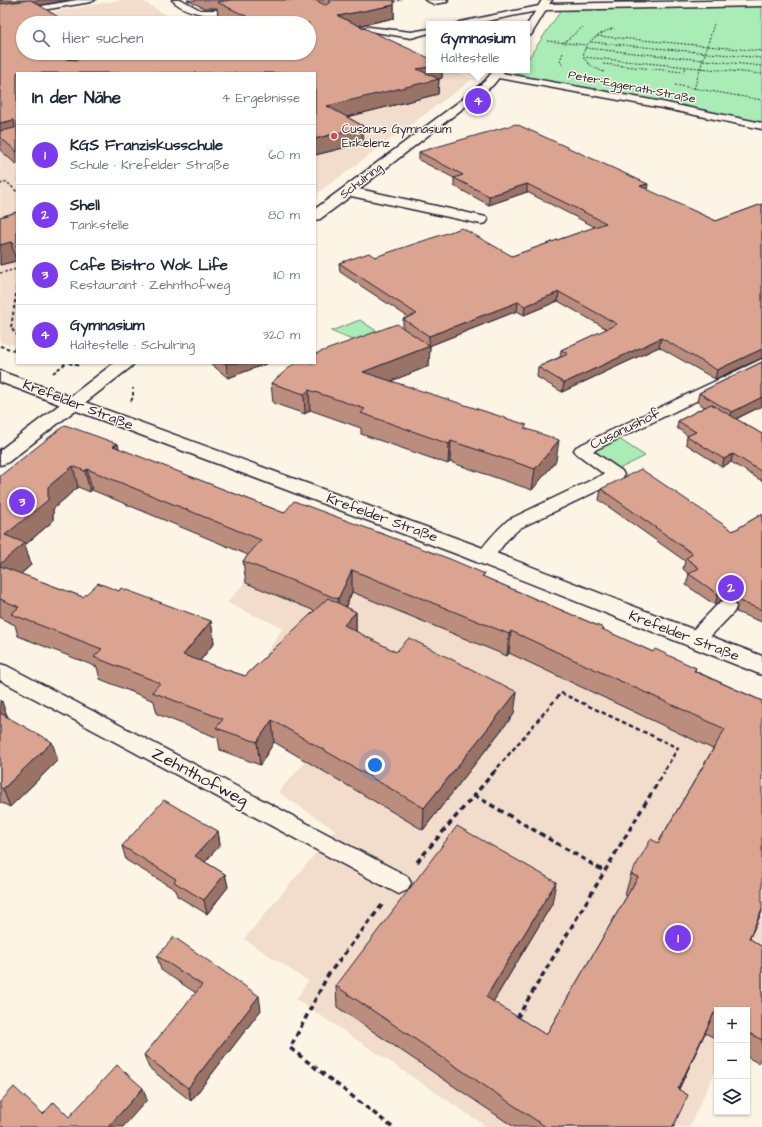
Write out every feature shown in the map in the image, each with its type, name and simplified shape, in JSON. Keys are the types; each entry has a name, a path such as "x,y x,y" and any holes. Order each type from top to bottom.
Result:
{"street":[{"path":"530,28 546,3 762,3"},
{"name":"Schulring","path":"316,215 464,103 489,83 497,73"},
{"path":"348,191 481,220"},
{"path":"0,459 74,404 124,364"},
{"name":"Krefelder Straße","path":"0,376 486,557 762,666"}],"lane":[{"path":"42,0 53,7"},
{"path":"0,15 91,0"},
{"path":"176,0 200,12 222,12 251,6"},
{"path":"429,0 434,2 444,0"},
{"path":"472,21 546,3"},
{"path":"359,31 369,29 411,34 426,32"},
{"name":"Peter-Eggerath-Straße","path":"503,73 762,126"},
{"name":"Cusanushof","path":"486,557 501,536 514,524 616,475 582,450 762,363"},
{"path":"695,640 727,607"},
{"name":"Zehnthofweg","path":"0,671 399,883"}],"path":[{"path":"387,3 402,0"},
{"path":"690,94 694,89 704,60 714,24"},
{"path":"708,25 717,24"},
{"path":"606,72 595,70 586,65 583,57 585,48 586,45 604,31 618,28"},
{"path":"597,36 762,51"},
{"path":"541,41 586,45"},
{"path":"590,42 762,58"},
{"path":"585,48 762,66"},
{"path":"583,57 762,74"},
{"path":"603,64 684,72 686,66"},
{"path":"674,85 762,100"},
{"path":"0,184 7,182 16,191"},
{"path":"0,273 16,269"},
{"path":"16,291 11,328 16,334"},
{"path":"0,346 16,351"},
{"path":"392,1127 290,1048 328,975 399,883 561,693 678,748 517,1018"},
{"path":"474,795 604,871"}],"shaded area":[{"path":"121,0 140,0 169,16 29,16"},
{"path":"16,18 16,60 316,60 426,70 426,73 459,73 473,79 316,194 316,72 16,72 16,345 9,345 0,342 0,21"},
{"path":"299,517 762,699 762,971 720,1007 714,1007 714,1074 689,1127 487,1127 296,999 308,981 244,939 335,830 278,792 334,731 245,685 283,628 227,603"}],"green space":[{"path":"762,6 762,123 516,76 518,73 530,73 530,56 560,12 559,10"},
{"path":"360,320 378,332 354,341 331,331"},
{"path":"616,437 645,456 617,470 588,451"}],"building":[{"path":"31,0 57,16 16,16 16,60 316,60 316,16 246,16 217,2 231,0 315,0 325,5 331,2 328,0 394,0 394,5 338,16 426,57 426,68 417,69 439,79 327,106 363,126 316,139 316,72 16,72 16,151 0,137 0,131 15,128 14,120 0,123 0,4"},
{"path":"516,124 648,184 640,186 716,221 762,204 762,349 717,370 661,338 564,383 538,367 568,354 561,350 617,324 559,292 525,306 518,302 429,336 403,319 417,314 339,263 369,253 375,257 462,228 512,256 606,223 527,184 489,196 454,178 463,175 419,152"},
{"path":"16,212 16,246 11,242 0,245 0,217"},
{"path":"397,324 430,346 363,372 527,425 524,428 559,440 535,469 451,441 449,444 361,413 365,409 309,390 304,394 271,383 294,364 316,364 316,354"},
{"path":"762,362 762,397 732,412 699,393"},
{"path":"711,404 762,434 762,472 733,454 724,459 687,436 696,432 678,421"},
{"path":"65,425 118,444 113,446 284,513 294,501 450,559 485,574 482,576 603,628 602,629 653,652 655,649 696,668 694,671 762,701 762,910 749,938 762,947 762,1040 750,1034 750,1007 714,1007 714,1013 678,1089 688,1095 673,1127 546,1127 336,986 457,826 556,882 486,997 546,1035 638,877 631,874 651,839 658,843 725,729 511,631 509,634 352,570 338,599 243,561 261,540 87,469 85,471 73,466 48,487 48,500 5,535 25,543 0,564 0,476"},
{"path":"641,469 733,531 762,514 762,610 739,601 741,595 738,590 730,588 723,590 718,594 689,574 699,568 686,558 693,554 601,489"},
{"path":"0,566 83,597 98,583 119,591 121,588 211,621 183,655 245,676 328,598 356,612 344,625 396,652 409,638 517,692 424,808 272,720 257,742 216,728 223,719 152,692 160,683 94,657 102,649 11,614 19,607 0,599"},
{"path":"0,713 52,742 3,789 0,787"},
{"path":"164,800 218,831 195,856 225,874 204,900 174,882 176,879 122,846"},
{"path":"174,937 259,996 188,1088 144,1055 202,985 157,956"},
{"path":"117,1065 143,1088 108,1127 0,1127 0,1102 14,1087 43,1114 54,1102 69,1117"}],"place":[{"name":"Gymnasium","path":"478,101"},
{"name":"Cusanus Gymnasium Erkelenz","path":"334,136"},
{"name":"Cafe Bistro Wok Life","path":"22,502"},
{"name":"Shell","path":"731,588"},
{"name":"KGS Franziskusschule","path":"678,938"}]}
